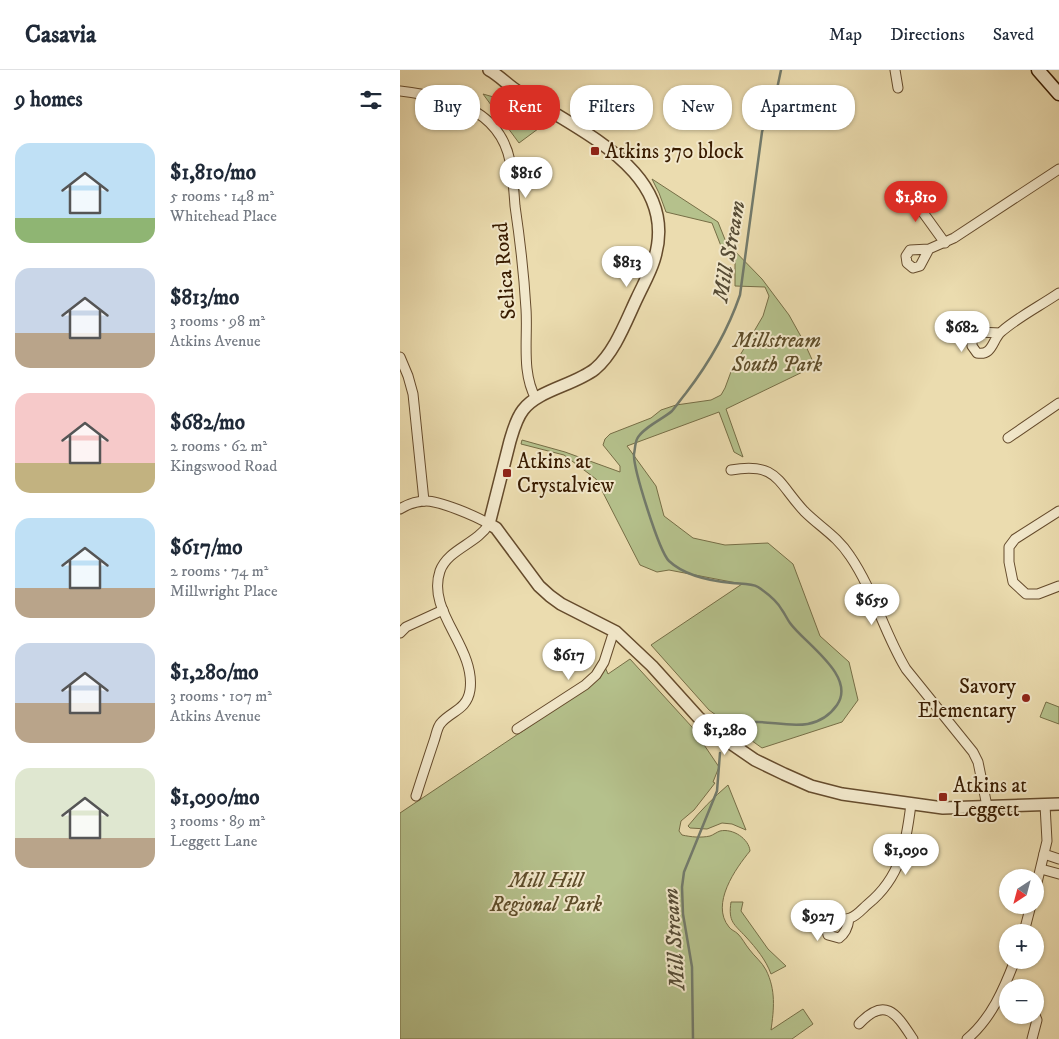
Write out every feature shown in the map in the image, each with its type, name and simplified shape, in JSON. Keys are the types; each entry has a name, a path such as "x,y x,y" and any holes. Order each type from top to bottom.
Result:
{"main road":[{"path":"1038,70 1059,94"}],"street":[{"path":"416,796 440,724 460,710 470,693 471,675 467,658 443,610 438,587 440,570 449,557 478,538 489,524 514,428 522,411 536,399 587,374 603,360 617,339 650,270 657,245 655,206 628,164 597,139 524,95 489,70"},
{"path":"895,70 898,88"},
{"name":"Selica Road","path":"400,90 429,94 476,111 488,120 504,142 510,160 526,309 526,354 529,379 536,399"},
{"path":"929,249 945,243 1059,169"},
{"path":"906,188 945,243"},
{"path":"1000,333 1059,293"},
{"path":"400,357 413,394 421,502"},
{"path":"1008,438 1059,403"},
{"path":"731,470 745,468 764,470 778,478 805,512 842,545 872,596 906,669 973,752 978,762 988,806"},
{"path":"400,509 412,502 441,504 496,528 539,586 561,604 616,632 652,666 698,716 723,738 755,760 811,786 842,794 943,808 1059,804"},
{"path":"400,516 421,502"},
{"path":"1059,511 1015,539 1009,547 1009,562 1013,582 1026,594 1038,594 1059,586"},
{"path":"400,633 406,627 443,610"},
{"path":"517,729 585,685 596,675 604,662 612,637 616,632"},
{"path":"849,919 880,894 891,880 906,845 911,804"},
{"path":"1041,869 1047,841 1045,805"},
{"path":"1044,854 1059,859"},
{"path":"1044,870 1059,874"},
{"path":"972,1037 999,1000"},
{"path":"859,1024 872,1013 886,1010 897,1015 913,1039"},
{"path":"1032,1039 1036,1024"}],"green space":[{"path":"483,94 490,96 490,104"},
{"path":"509,130 537,130 519,143"},
{"name":"Millstream South Park","path":"652,179 718,222 726,242 762,279 789,315 815,366 726,409 743,457 734,452 719,412 627,446 656,486 664,516 693,538 725,545 768,543 793,564 820,636 849,662 858,700 842,722 762,748 709,710 651,645 742,584 669,570 657,572 640,565 596,479 564,455 521,444 522,440 565,452 620,472 620,466 603,445 605,439 610,434 651,418 661,410 676,405 711,400 721,395 732,369 763,316 769,296 765,287 735,286 735,260 721,246 712,223 666,212"},
{"name":"Mill Hill Regional Park","path":"630,659 692,727 719,767 713,782 715,783 694,810 681,821 679,831 682,835 700,837 710,836 720,831 730,831 739,835 747,842 750,851 732,876 722,908 724,918 729,927 762,964 769,977 773,1000 771,1030 803,1009 813,1024 792,1039 400,1039 400,813 587,688 605,667 608,674"},
{"path":"1046,702 1059,707 1059,724 1040,717"},
{"path":"728,785 746,830 732,824 722,823 707,829 690,828 688,826 697,815"},
{"path":"731,902 743,902 741,911 768,949 786,966 771,974 760,954 733,922 730,914"}],"waterway":[{"name":"Mill Stream","path":"741,728 749,723 759,722 799,725 813,723 826,717 837,705 841,694 840,683 835,672 826,661 790,623 772,597 761,589 752,585 699,577 690,574 669,561 659,542 647,509 634,454 636,441 640,435 648,427 672,411 694,382 717,346 730,321 740,295 762,132 777,89 781,70"},
{"name":"Mill Stream","path":"693,1039 692,967 683,914 682,887 684,872 717,791 720,753"}],"place":[{"name":"Atkins 370 block","path":"595,151"},
{"name":"Atkins at Crystalview","path":"507,473"},
{"name":"Savory Elementary","path":"1026,698"},
{"name":"Atkins at Leggett","path":"943,797"}]}
